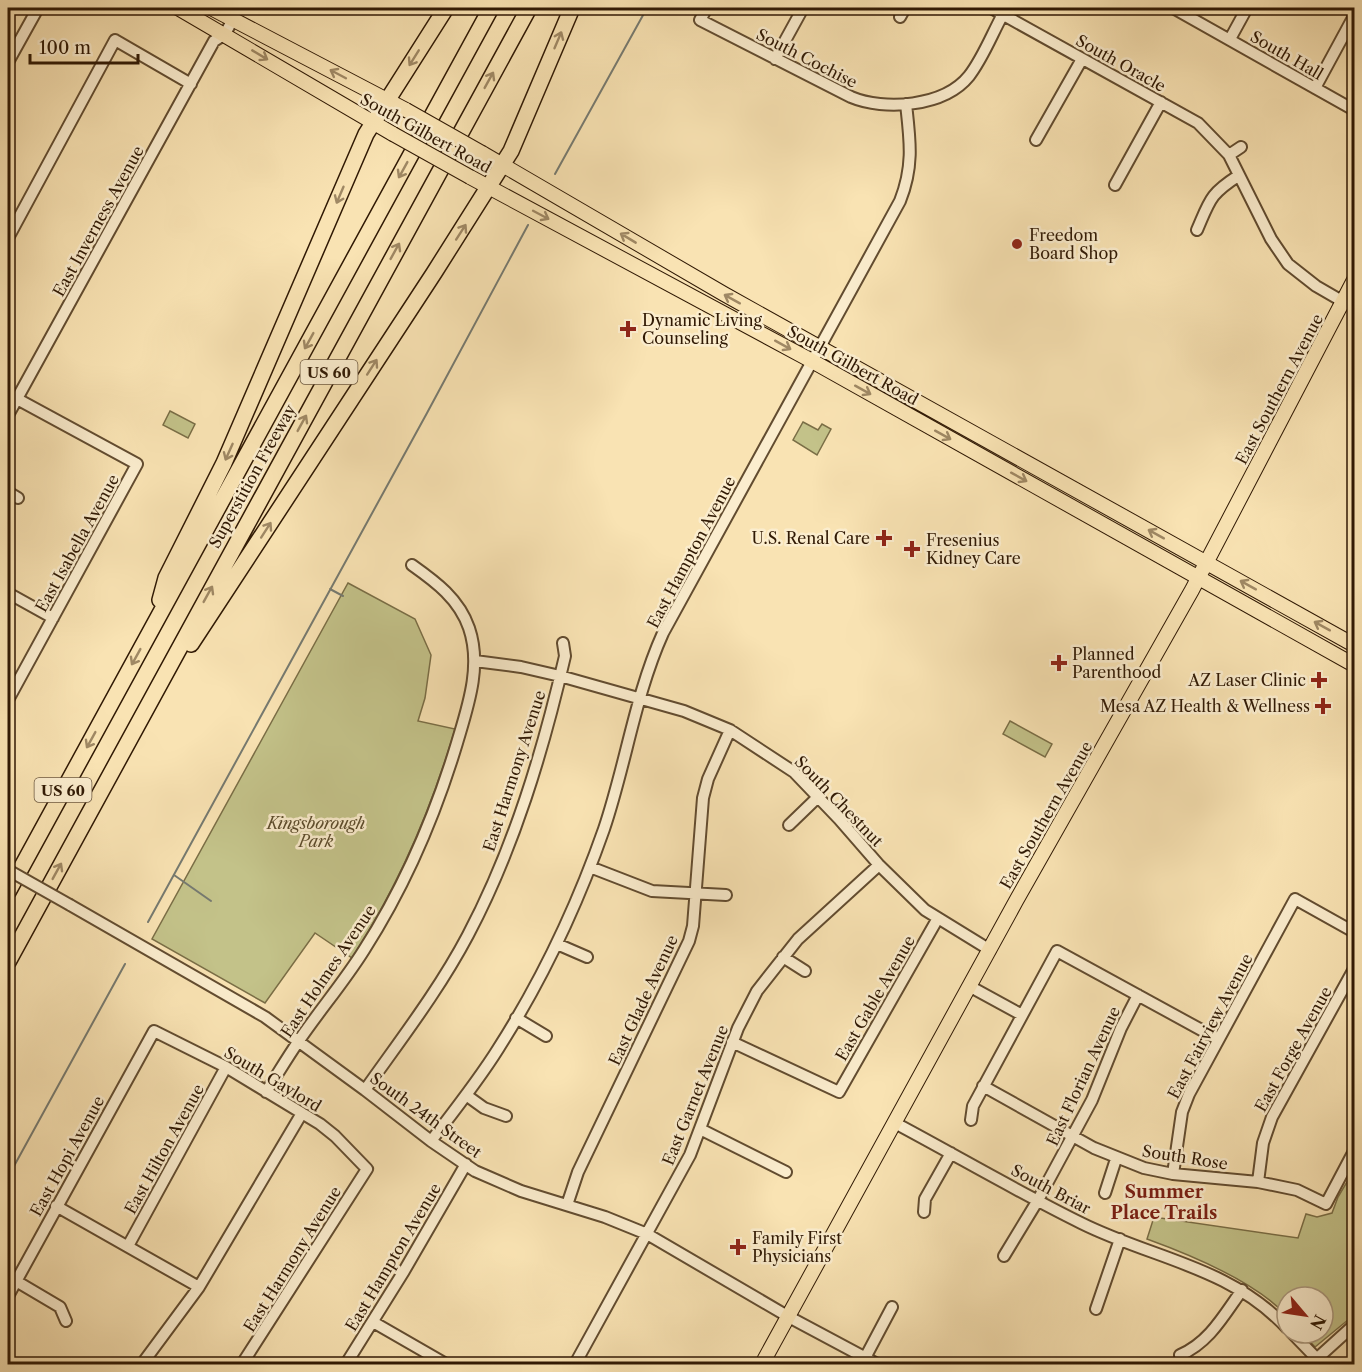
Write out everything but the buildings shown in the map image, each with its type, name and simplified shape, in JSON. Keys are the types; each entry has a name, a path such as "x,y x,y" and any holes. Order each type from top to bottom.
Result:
{"highway":[{"path":"153,626 166,578 224,463 366,134 446,8"},
{"name":"Superstition Freeway","path":"8,892 491,8"},
{"name":"Superstition Freeway","path":"8,962 529,8"},
{"path":"130,737 511,151 572,8"}],"main road":[{"name":"South Gilbert Road","path":"178,8 218,34 373,123 812,361 1354,665"},
{"name":"South Gilbert Road","path":"222,13 406,110 820,348 1354,645"},
{"name":"East Southern Avenue","path":"762,1365 969,986 1349,304 1354,280"}],"street":[{"path":"8,62 38,8"},
{"name":"South Cochise","path":"706,8 700,20 866,103 906,104"},
{"path":"775,59 803,8"},
{"name":"South Oracle","path":"991,8 1198,123 1229,155 1271,239 1288,264 1316,286 1349,304"},
{"name":"South Hall","path":"1173,8 1354,110"},
{"path":"1230,39 1247,8"},
{"name":"East Inverness Avenue","path":"8,415 12,396 218,34 222,13"},
{"path":"906,104 942,95 955,89 966,79 1003,14"},
{"path":"1315,88 1354,16"},
{"path":"8,238 115,40 191,84"},
{"path":"1036,140 1082,59"},
{"path":"1115,184 1161,102"},
{"name":"East Hampton Avenue","path":"431,1141 498,1050 557,944 590,867 616,793 640,699 667,624 895,211 906,187 910,170 910,155 906,104"},
{"path":"1229,155 1241,147"},
{"path":"1197,230 1210,200 1218,189 1238,176"},
{"name":"East Isabella Avenue","path":"8,700 137,464 12,396"},
{"path":"8,492 18,498"},
{"name":"East Holmes Avenue","path":"266,1092 298,1041 365,948 398,893 415,857 455,750 470,694 475,661 468,626 452,597 412,565"},
{"path":"8,593 53,618"},
{"name":"East Harmony Avenue","path":"364,1089 432,997 482,908 514,832 560,676 565,656 563,643"},
{"name":"South Chestnut","path":"475,661 521,667 560,676 701,717 730,730 794,772 916,902 990,950"},
{"name":"East Glade Avenue","path":"567,1205 578,1172 689,941 693,926 703,798 708,779 730,730"},
{"path":"789,825 818,797"},
{"name":"East Garnet Avenue","path":"575,1365 682,1171 747,1008 783,957 817,920 879,865"},
{"path":"590,867 652,891 726,894"},
{"name":"South 24th Street","path":"8,870 241,1002 466,1164 510,1187 605,1217 647,1234 789,1317 877,1365"},
{"name":"East Fairview Avenue","path":"1173,1174 1182,1112 1189,1094 1295,899 1354,932"},
{"name":"East Gable Avenue","path":"732,1042 839,1092 938,918"},
{"path":"557,944 587,957"},
{"path":"971,1120 973,1106 982,1086 1057,951 1218,1039"},
{"path":"783,957 805,971"},
{"name":"East Forge Avenue","path":"1258,1182 1263,1143 1272,1117 1354,969"},
{"path":"969,986 1022,1015"},
{"name":"East Florian Avenue","path":"1004,1257 1092,1100 1121,1028 1138,995"},
{"path":"516,1018 546,1036"},
{"name":"South Gaylord","path":"154,1031 226,1067 303,1113 335,1136 367,1168"},
{"name":"East Hopi Avenue","path":"8,1296 154,1031"},
{"name":"East Hilton Avenue","path":"128,1246 226,1067"},
{"name":"South Rose","path":"982,1086 1073,1137 1116,1158 1144,1168 1173,1174 1258,1182 1297,1190 1326,1204 1354,1151"},
{"path":"466,1095 484,1108 506,1116"},
{"path":"142,1365 199,1287 303,1113"},
{"name":"South Briar","path":"895,1123 1082,1224 1192,1265 1242,1290 1275,1315"},
{"path":"700,1129 786,1172"},
{"path":"924,1212 926,1198 951,1153"},
{"path":"1104,1193 1116,1158"},
{"name":"East Hampton Avenue","path":"346,1365 374,1322 466,1164"},
{"name":"East Harmony Avenue","path":"242,1365 367,1168"},
{"path":"56,1206 199,1287"},
{"path":"1096,1309 1120,1239"},
{"path":"16,1281 60,1306 66,1321"},
{"path":"1180,1355 1195,1348 1211,1332 1242,1290"},
{"path":"865,1358 892,1307"},
{"path":"374,1322 446,1365"},
{"path":"1302,1345 1316,1363 1354,1325"}],"green space":[{"path":"170,411 195,424 188,438 163,425"},
{"path":"803,422 818,430 822,424 831,429 817,455 793,440"},
{"name":"Kingsborough Park","path":"348,583 415,619 431,655 425,698 418,721 455,729 446,759 412,847 384,904 352,958 315,933 265,1003 152,939"},
{"path":"1010,721 1052,744 1045,757 1003,734"},
{"path":"1354,1170 1354,1315 1335,1331 1335,1285 1275,1285 1275,1304 1222,1270 1147,1239 1154,1217 1298,1238 1306,1214 1317,1217 1332,1213 1338,1197"}],"waterway":[{"path":"555,174 647,8"},
{"path":"148,922 528,225"},
{"path":"330,589 343,596"},
{"path":"174,875 211,901"},
{"path":"8,1177 125,964"}],"place":[{"name":"Freedom Board Shop","path":"1017,244"},
{"name":"Dynamic Living Counseling","path":"628,329"},
{"name":"U.S. Renal Care","path":"884,538"},
{"name":"Fresenius Kidney Care","path":"912,549"},
{"name":"Planned Parenthood","path":"1059,663"},
{"name":"AZ Laser Clinic","path":"1319,680"},
{"name":"Mesa AZ Health & Wellness","path":"1323,706"},
{"name":"Family First Physicians","path":"738,1247"}],"district":[{"name":"Summer Place Trails","path":"1164,1202"}]}
